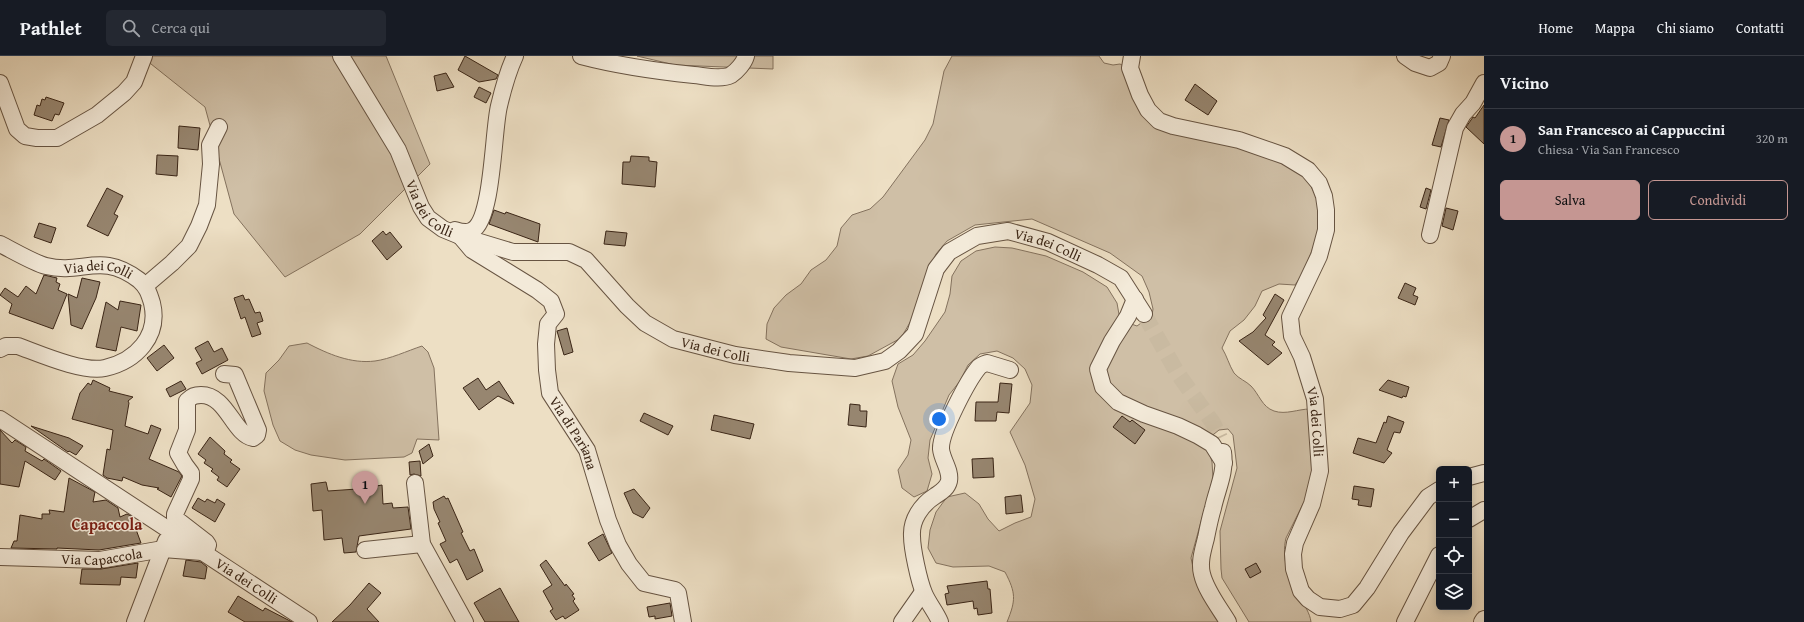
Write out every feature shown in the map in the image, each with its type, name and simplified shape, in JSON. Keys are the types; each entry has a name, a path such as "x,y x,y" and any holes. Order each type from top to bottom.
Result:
{"street":[{"path":"0,83 17,129 25,136 37,138 57,138 97,115 124,93 134,82 144,56"},
{"name":"Via dei Colli","path":"341,56 398,150 413,189 428,218 443,229 460,236 513,252 569,252 586,260 627,306 645,323 672,339 734,355 790,363 855,368 885,361 899,351 915,334 936,269 949,252 977,236 1008,231 1048,242 1098,265 1120,278 1144,314"},
{"path":"413,189 432,213 453,229 466,233 474,230 482,218 488,194 498,106 510,66 515,56"},
{"path":"581,56 614,65 653,71 719,77 731,75 744,62 746,56"},
{"name":"Via dei Colli","path":"1132,56 1130,68 1140,95 1148,110 1159,121 1173,126 1239,140 1285,156 1308,170 1319,184 1324,196 1326,230 1319,256 1290,317 1292,336 1302,357 1315,400 1320,471 1312,504 1295,543 1293,554 1294,569 1301,591 1308,599 1320,607 1340,609 1353,605 1367,588 1401,533 1428,497 1436,492"},
{"path":"1405,56 1415,63 1430,68 1439,63 1442,56"},
{"path":"1430,235 1455,128 1463,114 1473,103 1484,83"},
{"path":"145,286 189,246 199,226 206,205 211,164 210,146 219,127"},
{"name":"Via di Pariana","path":"460,236 472,250 537,290 552,303 556,314 548,324 546,344 550,393 587,450 608,520 629,564 644,583 675,590 678,593 683,622"},
{"name":"Via dei Colli","path":"0,244 46,266 67,268 92,264 114,266 128,272 148,290 153,308 154,320 148,340 132,357 105,368 87,369 18,346 6,346 0,349"},
{"path":"1135,299 1128,316 1112,341 1098,369 1104,387 1118,402 1144,414 1178,426 1212,444 1224,462"},
{"path":"940,622 923,592 913,545 913,524 916,515 922,507 947,486 949,480 948,471 941,449 942,440 950,419 980,366 987,363 1010,370"},
{"name":"Via dei Colli","path":"203,553 208,545 175,518 175,514 191,479 192,473 178,453 187,430 187,401 192,397 200,395 212,397 228,412 248,437 253,438 257,436 258,430 234,375 224,374"},
{"name":"Via dei Colli","path":"0,419 309,622"},
{"path":"1220,438 1224,462 1222,479 1201,555 1201,564 1202,574 1206,585 1228,622"},
{"path":"1472,476 1484,473"},
{"path":"415,483 422,544 465,622"},
{"path":"1472,517 1484,510"},
{"path":"135,622 170,531"},
{"path":"365,550 422,544"},
{"name":"Via Capaccola","path":"0,557 100,560 163,550 203,553"},
{"path":"1405,622 1436,561"},
{"path":"902,622 923,592"}],"shaded area":[{"path":"141,56 386,56 430,164 360,234 285,277 234,214 205,107"},
{"path":"637,56 773,56 773,69 675,65"},
{"path":"952,56 1099,56 1104,63 1113,65 1120,64 1134,71 1155,115 1227,144 1293,165 1307,179 1317,198 1321,215 1315,243 1303,273 1295,285 1279,284 1262,291 1255,306 1244,320 1230,331 1222,348 1234,373 1254,389 1266,407 1278,412 1292,412 1310,409 1312,486 1286,538 1285,561 1289,576 1308,612 1311,622 1249,622 1222,578 1220,531 1237,468 1233,435 1228,429 1219,430 1209,438 1208,447 1212,462 1213,478 1191,558 1194,572 1219,622 1007,622 1014,597 1005,572 989,566 953,567 936,563 928,548 930,530 936,512 947,497 965,493 979,504 988,519 999,531 1031,517 1035,499 1025,465 1010,432 1030,403 1032,385 1025,369 1013,358 997,351 980,354 968,365 960,381 949,395 930,440 928,458 932,474 927,491 914,497 902,488 898,470 908,455 911,440 898,407 892,381 898,364 913,355 925,341 945,312 950,294 952,276 961,261 976,251 995,247 1012,248 1046,256 1083,272 1107,287 1117,303 1120,320 1137,326 1152,315 1153,309 1149,292 1142,276 1110,253 1032,219 975,225 947,241 936,254 929,269 916,312 901,338 868,356 851,359 781,347 766,339 767,324 774,308 786,295 801,284 811,270 826,260 837,246 841,228 852,215 870,209 883,197 925,140 933,124 944,71"},
{"path":"307,343 323,351 348,360 366,362 387,359 422,346 428,352 434,368 439,440 417,439 412,453 404,457 345,460 311,455 295,450 280,441 273,425 264,391 266,373 279,360 289,346"}],"building":[{"path":"465,56 498,75 496,79 479,82 458,70"},
{"path":"446,73 454,87 437,91 434,76"},
{"path":"1195,84 1217,101 1208,115 1185,100"},
{"path":"479,87 491,93 486,103 474,97"},
{"path":"46,97 64,103 59,115 55,114 52,121 34,115 37,105 40,106 42,99 45,100"},
{"path":"1484,105 1484,144 1466,127 1473,117 1475,118"},
{"path":"1440,118 1449,120 1441,147 1432,145"},
{"path":"179,126 200,128 198,150 178,148"},
{"path":"157,155 178,156 177,176 156,174"},
{"path":"631,156 649,157 649,161 657,162 655,187 622,184 623,162 630,162"},
{"path":"107,188 123,196 114,214 118,216 108,236 87,226"},
{"path":"1426,188 1431,190 1426,209 1420,207"},
{"path":"1446,208 1458,211 1453,230 1442,226"},
{"path":"494,210 505,214 506,212 540,224 538,242 489,224"},
{"path":"39,223 56,228 51,243 34,237"},
{"path":"383,231 386,235 390,232 402,247 387,260 372,241"},
{"path":"606,231 627,233 625,246 604,244"},
{"path":"44,275 57,278 56,282 60,284 58,290 67,294 53,329 9,313 12,304 0,295 5,288 18,297 26,286 36,294"},
{"path":"82,278 100,282 96,298 82,329 71,325 68,294 77,298"},
{"path":"1405,283 1416,288 1413,295 1418,297 1415,305 1398,298"},
{"path":"1275,294 1284,300 1265,335 1275,342 1272,345 1282,353 1268,365 1239,341 1253,332 1266,318 1263,315"},
{"path":"243,295 245,300 249,299 255,313 260,312 263,321 257,323 261,334 252,337 245,317 241,319 234,298"},
{"path":"120,301 141,305 137,331 121,327 116,351 96,347 106,302 118,310"},
{"path":"567,328 573,352 564,355 557,331"},
{"path":"208,341 214,352 222,348 228,360 202,374 196,363 202,360 195,348"},
{"path":"164,345 174,358 157,371 147,358"},
{"path":"478,378 486,390 499,381 514,404 498,396 479,410 463,388"},
{"path":"93,380 110,388 109,391 133,397 128,401 129,403 125,426 148,434 151,425 161,429 149,459 179,472 182,476 171,497 157,489 159,488 142,485 123,477 122,481 107,478 103,475 107,449 110,450 113,430 72,419 80,393 88,383 91,385"},
{"path":"1388,380 1409,387 1406,397 1403,396 1402,398 1379,390"},
{"path":"181,381 186,389 170,397 166,389"},
{"path":"1000,383 1012,384 1009,413 997,412 996,421 975,421 976,402 998,402"},
{"path":"850,404 860,405 860,411 867,411 866,427 848,425"},
{"path":"644,413 673,426 668,435 640,421"},
{"path":"714,415 754,424 750,439 711,430"},
{"path":"1122,416 1130,422 1132,420 1145,430 1135,444 1113,427"},
{"path":"1388,416 1404,422 1400,433 1394,432 1387,450 1392,453 1384,463 1353,453 1358,438 1376,443 1384,422 1386,423"},
{"path":"31,426 69,438 83,446 76,455 69,451 68,452"},
{"path":"0,430 12,443 15,440 26,447 25,451 42,461 44,459 61,471 55,480 25,461 19,487 0,484"},
{"path":"210,437 225,451 224,454 232,460 230,462 240,469 227,487 217,480 219,477 211,471 213,469 204,463 206,460 198,454"},
{"path":"429,444 433,456 423,464 419,451"},
{"path":"993,458 994,477 973,478 972,459"},
{"path":"420,461 421,476 414,474 410,475 409,462"},
{"path":"370,476 371,487 382,485 383,504 392,503 393,508 408,507 411,529 359,536 356,552 344,553 342,538 324,540 322,510 313,511 311,484 326,482 328,491 357,489 356,477"},
{"path":"69,478 95,492 93,502 106,500 118,508 120,517 127,514 131,516 141,543 99,550 11,548 14,541 17,541 20,515 42,519 42,514 50,514 49,510 64,512"},
{"path":"1354,486 1374,489 1371,507 1358,505 1359,500 1352,499"},
{"path":"634,489 650,508 643,518 633,513 624,493"},
{"path":"1021,495 1023,512 1006,514 1005,497"},
{"path":"444,496 446,499 448,498 463,532 461,533 470,551 474,549 483,571 467,580 457,559 450,563 440,544 446,541 438,523 440,522 434,509 433,502"},
{"path":"198,498 205,502 207,499 215,503 217,499 225,504 215,522 192,508"},
{"path":"603,534 612,553 599,561 588,543"},
{"path":"186,560 201,562 207,567 205,579 183,576"},
{"path":"546,560 565,586 566,584 574,594 572,595 575,599 573,601 579,610 565,619 563,616 556,620 550,611 553,609 543,591 552,585 540,565"},
{"path":"138,563 136,578 121,577 120,585 80,584 82,569 101,569"},
{"path":"1256,563 1261,572 1250,578 1245,569"},
{"path":"987,581 988,589 990,589 992,613 978,615 977,608 974,609 973,601 947,605 945,594 949,593 947,586"},
{"path":"369,583 381,593 367,609 379,622 332,622 350,605"},
{"path":"500,588 519,622 485,622 474,603"},
{"path":"238,596 263,611 265,608 292,622 245,622 228,612"},
{"path":"670,603 672,616 655,619 655,616 649,617 647,607"}],"tunnel":[{"path":"1144,314 1178,374 1213,423 1220,438"}],"place":[{"name":"San Francesco ai Cappuccini","path":"365,504"}],"district":[{"name":"Capaccola","path":"107,524"}]}
